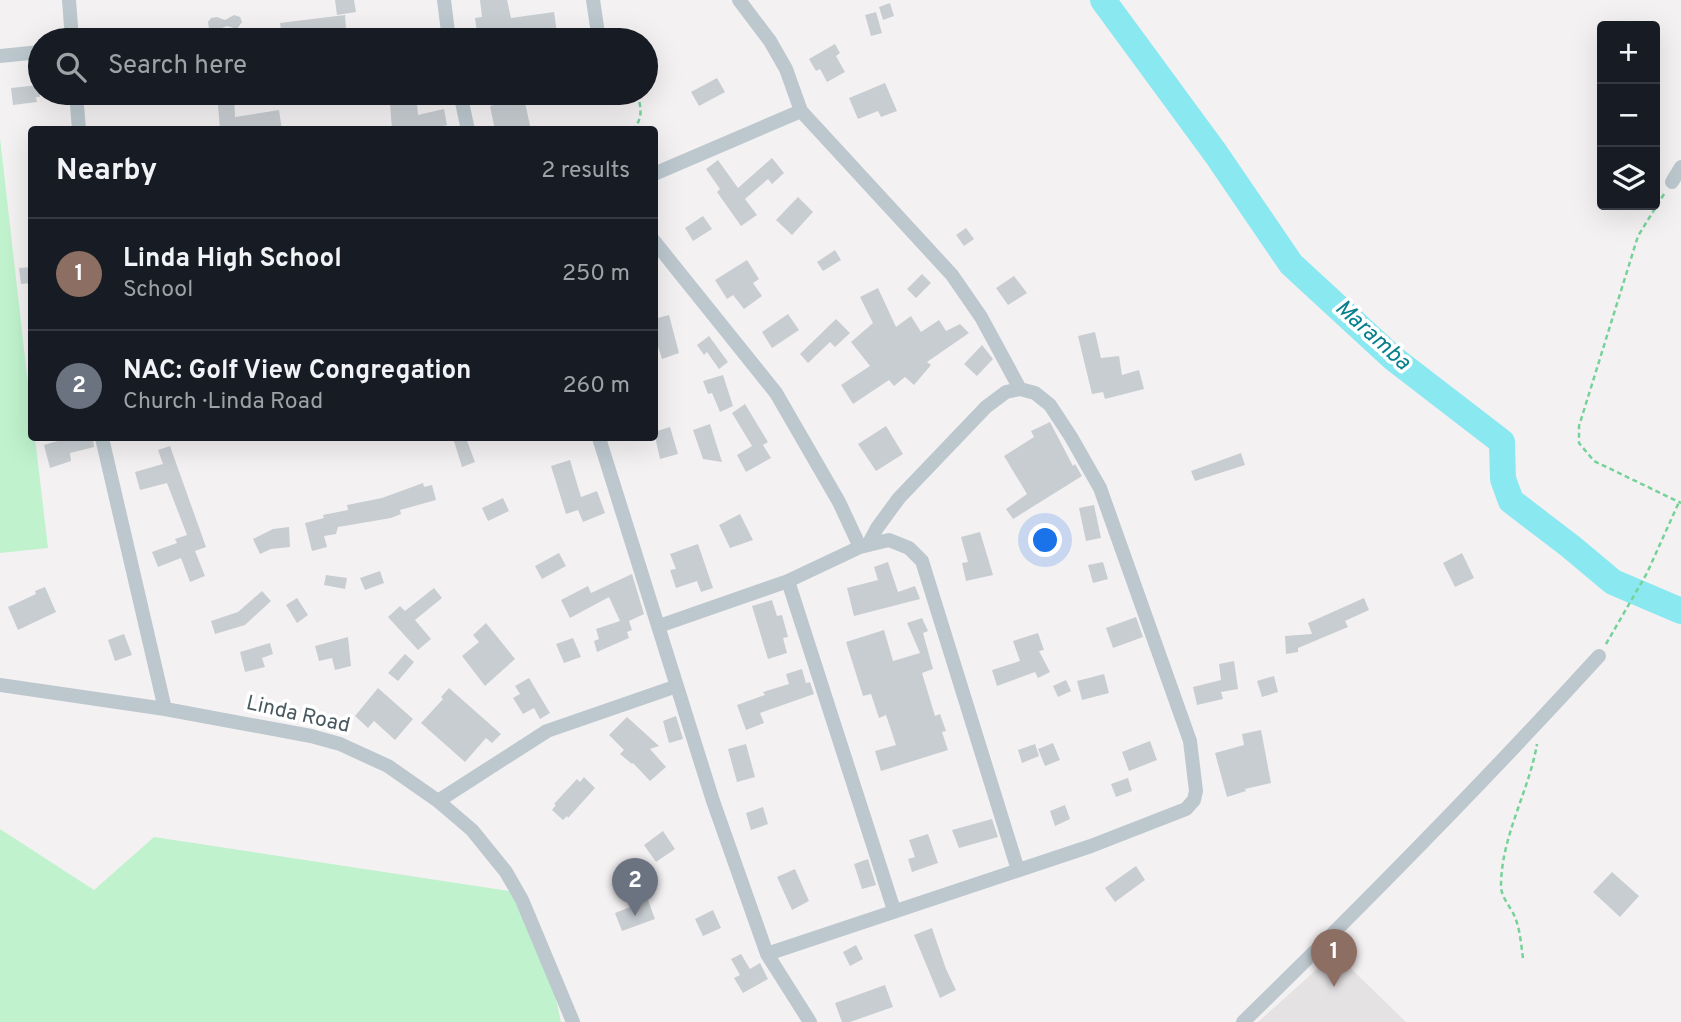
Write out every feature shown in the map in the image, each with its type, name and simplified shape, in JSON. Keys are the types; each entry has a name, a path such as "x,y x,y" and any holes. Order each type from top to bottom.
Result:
{"street":[{"path":"69,0 71,28"},
{"path":"443,0 447,28"},
{"path":"593,0 597,28"},
{"path":"739,0 770,41 786,69 801,111 952,275 981,317 1020,389"},
{"path":"0,56 28,53"},
{"path":"77,105 79,126"},
{"path":"463,105 467,126"},
{"path":"658,172 801,111"},
{"path":"1672,182 1681,167"},
{"path":"658,246 782,401 864,546"},
{"path":"767,954 1018,870 1186,809 1194,800 1196,791 1190,741 1100,488 1050,405 1035,393 1020,389 1006,392 986,407 899,498 864,546"},
{"path":"103,441 165,709"},
{"path":"600,441 713,801 767,954 810,1022"},
{"path":"659,626 788,581 864,546 889,540 909,548 922,561 1018,870"},
{"path":"788,581 894,911"},
{"path":"1242,1022 1366,902 1599,656"},
{"name":"Linda Road","path":"0,685 165,709 311,736 340,744 388,766 438,801 472,830 506,872 522,900 573,1022"},
{"path":"438,801 547,731 677,686"}],"path":[{"path":"636,126 641,105"},
{"path":"1615,631 1647,573 1680,502 1594,461 1579,443 1579,426 1638,236 1672,182"},
{"path":"1523,958 1515,918 1501,886 1508,844 1520,799 1534,764 1538,723"}],"shaded area":[{"path":"1335,953 1406,1022 1258,1022"}],"green space":[{"path":"0,138 28,384 28,441 35,441 48,548 0,553"},
{"path":"0,829 94,890 154,837 509,891 546,954 561,1022 0,1022"}],"building":[{"path":"335,0 354,0 356,12 337,15"},
{"path":"480,0 507,0 511,18 554,12 556,28 476,28 475,18 482,17"},
{"path":"890,3 894,16 883,20 879,7"},
{"path":"876,12 882,33 871,36 865,15"},
{"path":"234,15 240,17 242,22 238,28 209,28 208,22 211,18 225,20"},
{"path":"345,15 346,28 281,28 280,23"},
{"path":"835,44 840,53 836,56 845,72 827,82 820,69 816,71 809,59"},
{"path":"717,78 725,92 699,106 691,92"},
{"path":"885,83 897,111 881,117 878,111 858,119 849,98"},
{"path":"28,86 28,103 13,105 11,88"},
{"path":"218,105 234,105 235,117 279,110 281,126 220,126"},
{"path":"390,105 417,105 418,115 444,109 447,125 443,126 392,126"},
{"path":"526,105 530,126 494,126 490,106"},
{"path":"772,158 784,173 772,184 768,179 745,199 757,215 741,226 717,192 720,189 706,169 718,160 738,188"},
{"path":"798,197 813,212 792,235 776,220"},
{"path":"703,216 712,229 693,241 685,228"},
{"path":"966,228 974,239 964,246 956,235"},
{"path":"835,250 841,260 823,271 817,262"},
{"path":"747,260 759,279 753,283 762,296 744,309 733,295 727,299 715,280"},
{"path":"28,267 28,283 21,284 19,268"},
{"path":"922,274 931,283 916,298 907,289"},
{"path":"1014,276 1027,293 1008,305 996,288"},
{"path":"878,288 896,327 911,316 921,332 939,320 946,331 960,324 969,333 927,362 931,365 914,385 905,377 894,386 889,380 853,404 841,385 870,366 851,342 873,323 860,297"},
{"path":"788,314 799,330 772,348 762,332"},
{"path":"669,315 679,353 662,359 658,346 658,318"},
{"path":"836,319 850,333 835,347 830,342 808,363 800,354"},
{"path":"1095,332 1101,358 1119,356 1122,375 1139,370 1144,389 1105,399 1103,392 1092,394 1078,336"},
{"path":"709,336 728,362 719,369 707,352 704,355 697,345"},
{"path":"982,345 993,359 977,376 964,364"},
{"path":"723,375 733,406 720,412 712,393 708,394 703,381"},
{"path":"745,404 768,442 763,445 771,458 746,472 737,455 752,446 732,413"},
{"path":"1050,422 1073,466 1075,464 1082,476 1013,519 1006,509 1027,494 1004,456 1034,437 1031,431"},
{"path":"710,424 722,462 703,459 693,430"},
{"path":"886,426 903,454 876,471 858,444"},
{"path":"670,427 678,454 660,459 656,441 658,431"},
{"path":"58,441 93,441 94,447 70,453 71,461 50,468 44,445"},
{"path":"454,441 467,441 475,462 462,467"},
{"path":"170,446 206,547 195,551 205,576 190,582 181,558 158,567 152,552 177,543 175,539 187,535 167,483 140,490 135,472 163,464 158,450"},
{"path":"1241,453 1245,465 1195,481 1191,471"},
{"path":"570,460 581,497 597,491 605,513 583,522 578,510 566,514 551,466"},
{"path":"423,483 424,487 432,485 436,500 400,510 401,514 391,518 338,527 336,534 324,536 327,547 312,551 305,523 324,518 323,515 348,510 347,505 382,498"},
{"path":"503,498 509,511 488,521 482,508"},
{"path":"1094,505 1101,538 1086,541 1079,508"},
{"path":"740,514 753,540 730,548 719,525"},
{"path":"289,527 290,547 271,549 260,554 253,539 273,529"},
{"path":"980,532 993,575 966,581 962,563 968,562 961,537"},
{"path":"698,544 713,588 701,592 697,581 676,588 670,570 676,569 670,554"},
{"path":"559,553 566,566 542,579 535,566"},
{"path":"1462,553 1474,578 1455,587 1443,563"},
{"path":"888,562 898,592 915,586 920,599 854,616 847,588 878,580 874,567"},
{"path":"1103,562 1108,579 1093,583 1088,565"},
{"path":"380,571 384,583 365,590 360,578"},
{"path":"632,574 644,614 629,621 632,630 627,632 629,638 597,652 594,641 599,639 596,629 620,621 609,597 570,618 561,600 588,586 591,593"},
{"path":"326,575 347,578 345,589 324,585"},
{"path":"45,587 56,612 18,630 8,607"},
{"path":"434,588 442,598 415,620 431,639 418,650 388,617 400,606 405,611"},
{"path":"262,591 271,601 245,625 215,634 211,621 238,612"},
{"path":"297,598 308,615 297,623 286,605"},
{"path":"1364,598 1369,610 1345,621 1348,627 1298,648 1298,652 1286,654 1285,636 1312,634 1308,623"},
{"path":"772,600 777,616 782,615 788,637 783,638 787,653 768,659 752,606"},
{"path":"1136,617 1143,637 1113,648 1106,628"},
{"path":"922,618 928,631 923,633 933,669 922,673 935,716 940,714 946,731 942,732 948,750 881,771 875,751 896,745 886,715 879,718 871,694 863,696 846,642 884,630 893,661 920,653 907,623"},
{"path":"486,623 515,659 485,686 462,656 479,642 473,635"},
{"path":"1038,633 1044,650 1039,651 1050,672 1038,678 1035,672 997,686 992,670 1020,661 1013,641"},
{"path":"124,634 132,655 115,661 108,640"},
{"path":"348,637 351,666 335,670 332,658 319,661 315,646"},
{"path":"573,638 581,657 564,663 556,644"},
{"path":"270,643 273,654 262,658 265,667 245,672 240,652"},
{"path":"405,654 414,662 398,681 388,673"},
{"path":"1234,661 1238,689 1221,692 1223,699 1197,705 1193,687 1221,680 1219,664"},
{"path":"802,669 806,683 810,682 814,694 760,713 764,723 746,730 737,705 765,695 763,692 789,684 786,674"},
{"path":"1104,674 1109,693 1082,700 1077,681"},
{"path":"1274,676 1278,692 1262,697 1257,681"},
{"path":"529,678 550,713 540,719 534,708 523,714 513,698 520,694 515,686"},
{"path":"1066,680 1071,691 1058,697 1053,686"},
{"path":"378,688 413,719 395,740 374,721 368,728 355,716"},
{"path":"449,688 501,734 492,743 486,738 465,762 421,723 443,699 441,697"},
{"path":"676,716 683,739 669,743 663,721"},
{"path":"627,717 659,746 650,749 666,767 650,781 620,754 624,750 609,735"},
{"path":"1261,730 1271,783 1245,789 1246,791 1227,797 1215,753 1244,745 1242,734"},
{"path":"1150,741 1157,760 1129,771 1122,752"},
{"path":"1053,743 1060,760 1045,766 1038,749"},
{"path":"746,744 755,777 737,782 728,749"},
{"path":"1035,744 1039,756 1022,763 1018,750"},
{"path":"584,777 595,788 568,818 567,816 563,820 552,810 556,805 554,804 577,779 580,782"},
{"path":"1128,778 1132,791 1116,797 1111,784"},
{"path":"1065,805 1070,819 1055,826 1050,811"},
{"path":"763,807 768,824 751,830 746,813"},
{"path":"992,819 998,837 959,848 952,830"},
{"path":"663,831 675,849 656,862 644,845"},
{"path":"928,834 938,863 912,872 908,859 915,857 909,840"},
{"path":"868,859 876,885 862,889 854,864"},
{"path":"1136,866 1145,880 1115,902 1105,888"},
{"path":"795,869 809,901 792,910 777,877"},
{"path":"1612,872 1639,896 1620,917 1593,892"},
{"path":"648,900 655,919 622,931 615,913"},
{"path":"713,910 721,928 703,936 695,919"},
{"path":"932,928 956,990 940,998 914,935"},
{"path":"856,945 863,959 850,966 843,952"},
{"path":"741,954 750,969 760,963 768,979 743,993 734,978 740,975 731,959"},
{"path":"885,985 893,1007 850,1022 842,1022 835,1003"}],"waterway":[{"name":"Maramba","path":"1103,0 1216,154 1291,264 1393,358 1502,442 1503,479 1511,501 1613,582 1681,611"}],"place":[{"name":"NAC: Golf View Congregation","path":"635,916"},
{"name":"Linda High School","path":"1334,987"}]}
